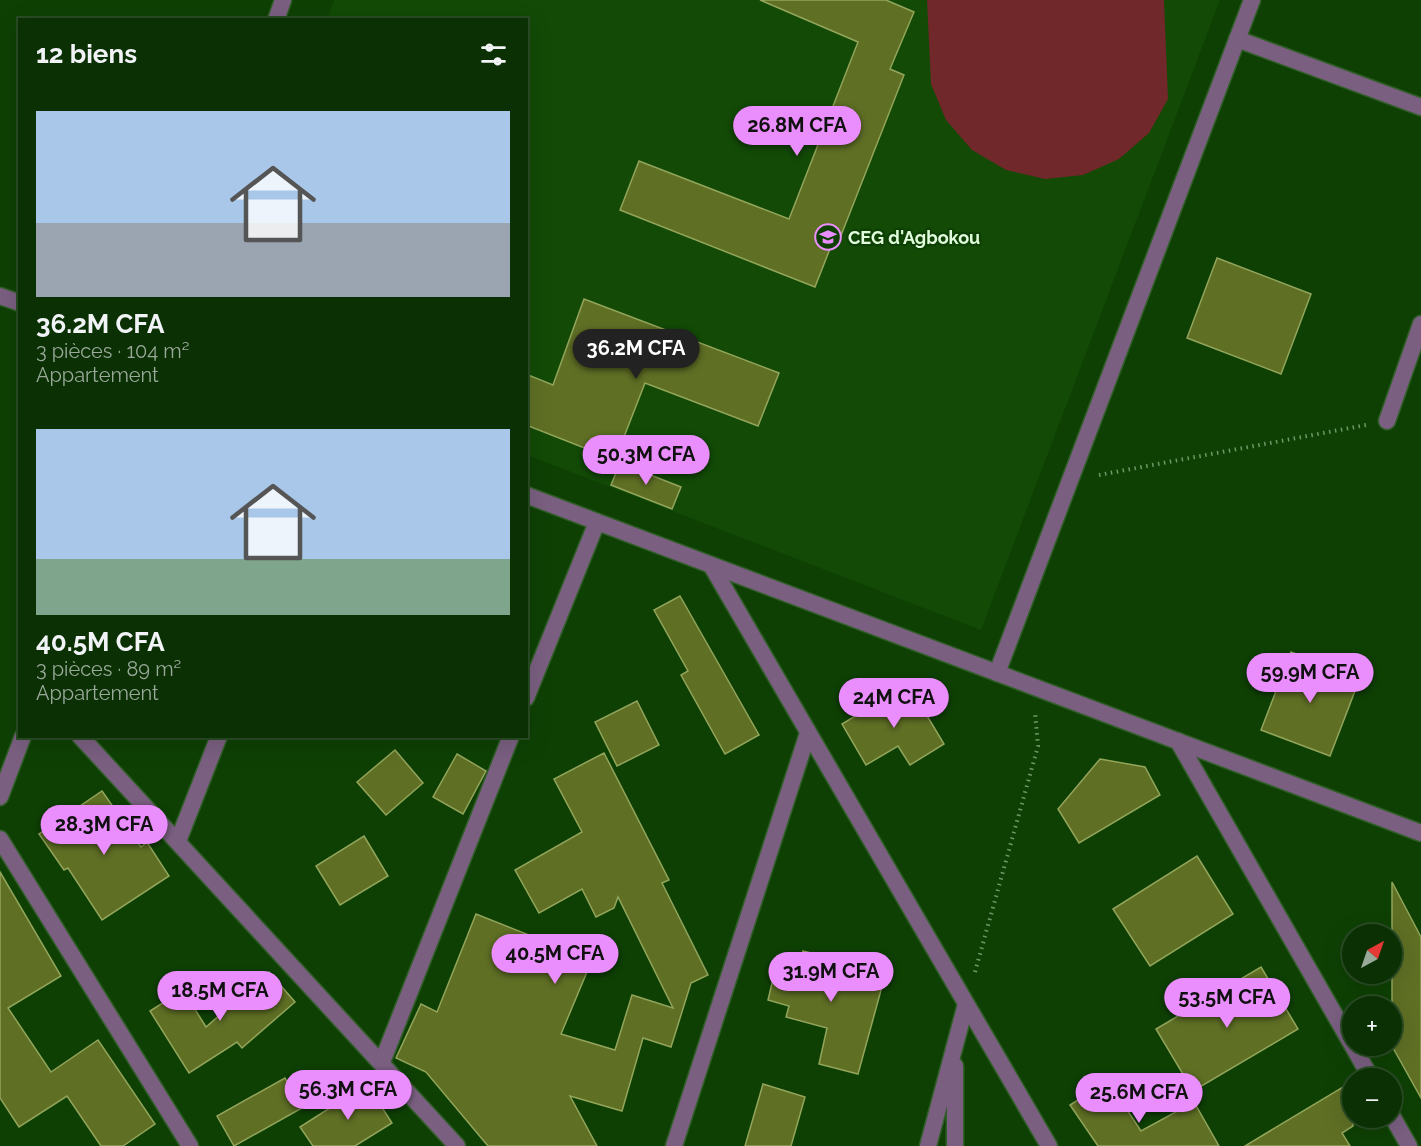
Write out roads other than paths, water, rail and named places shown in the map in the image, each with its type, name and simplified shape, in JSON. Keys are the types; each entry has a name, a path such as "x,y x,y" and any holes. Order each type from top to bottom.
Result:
{"street":[{"path":"277,18 283,0"},
{"path":"997,673 1252,0"},
{"path":"1237,39 1421,107"},
{"path":"0,296 18,302"},
{"path":"1387,422 1421,324"},
{"path":"528,496 1421,833"},
{"path":"528,693 597,522"},
{"path":"711,565 1049,1146"},
{"path":"674,1146 808,733"},
{"path":"0,796 22,738"},
{"path":"82,738 457,1146"},
{"path":"178,841 218,738"},
{"path":"382,1062 510,738"},
{"path":"1178,741 1365,1068"},
{"path":"0,839 190,1146"},
{"path":"928,1146 966,1004"},
{"path":"955,1041 955,1146"},
{"path":"1399,1128 1409,1146"}],"place":[{"name":"CEG d'Agbokou","path":"828,237"}]}
